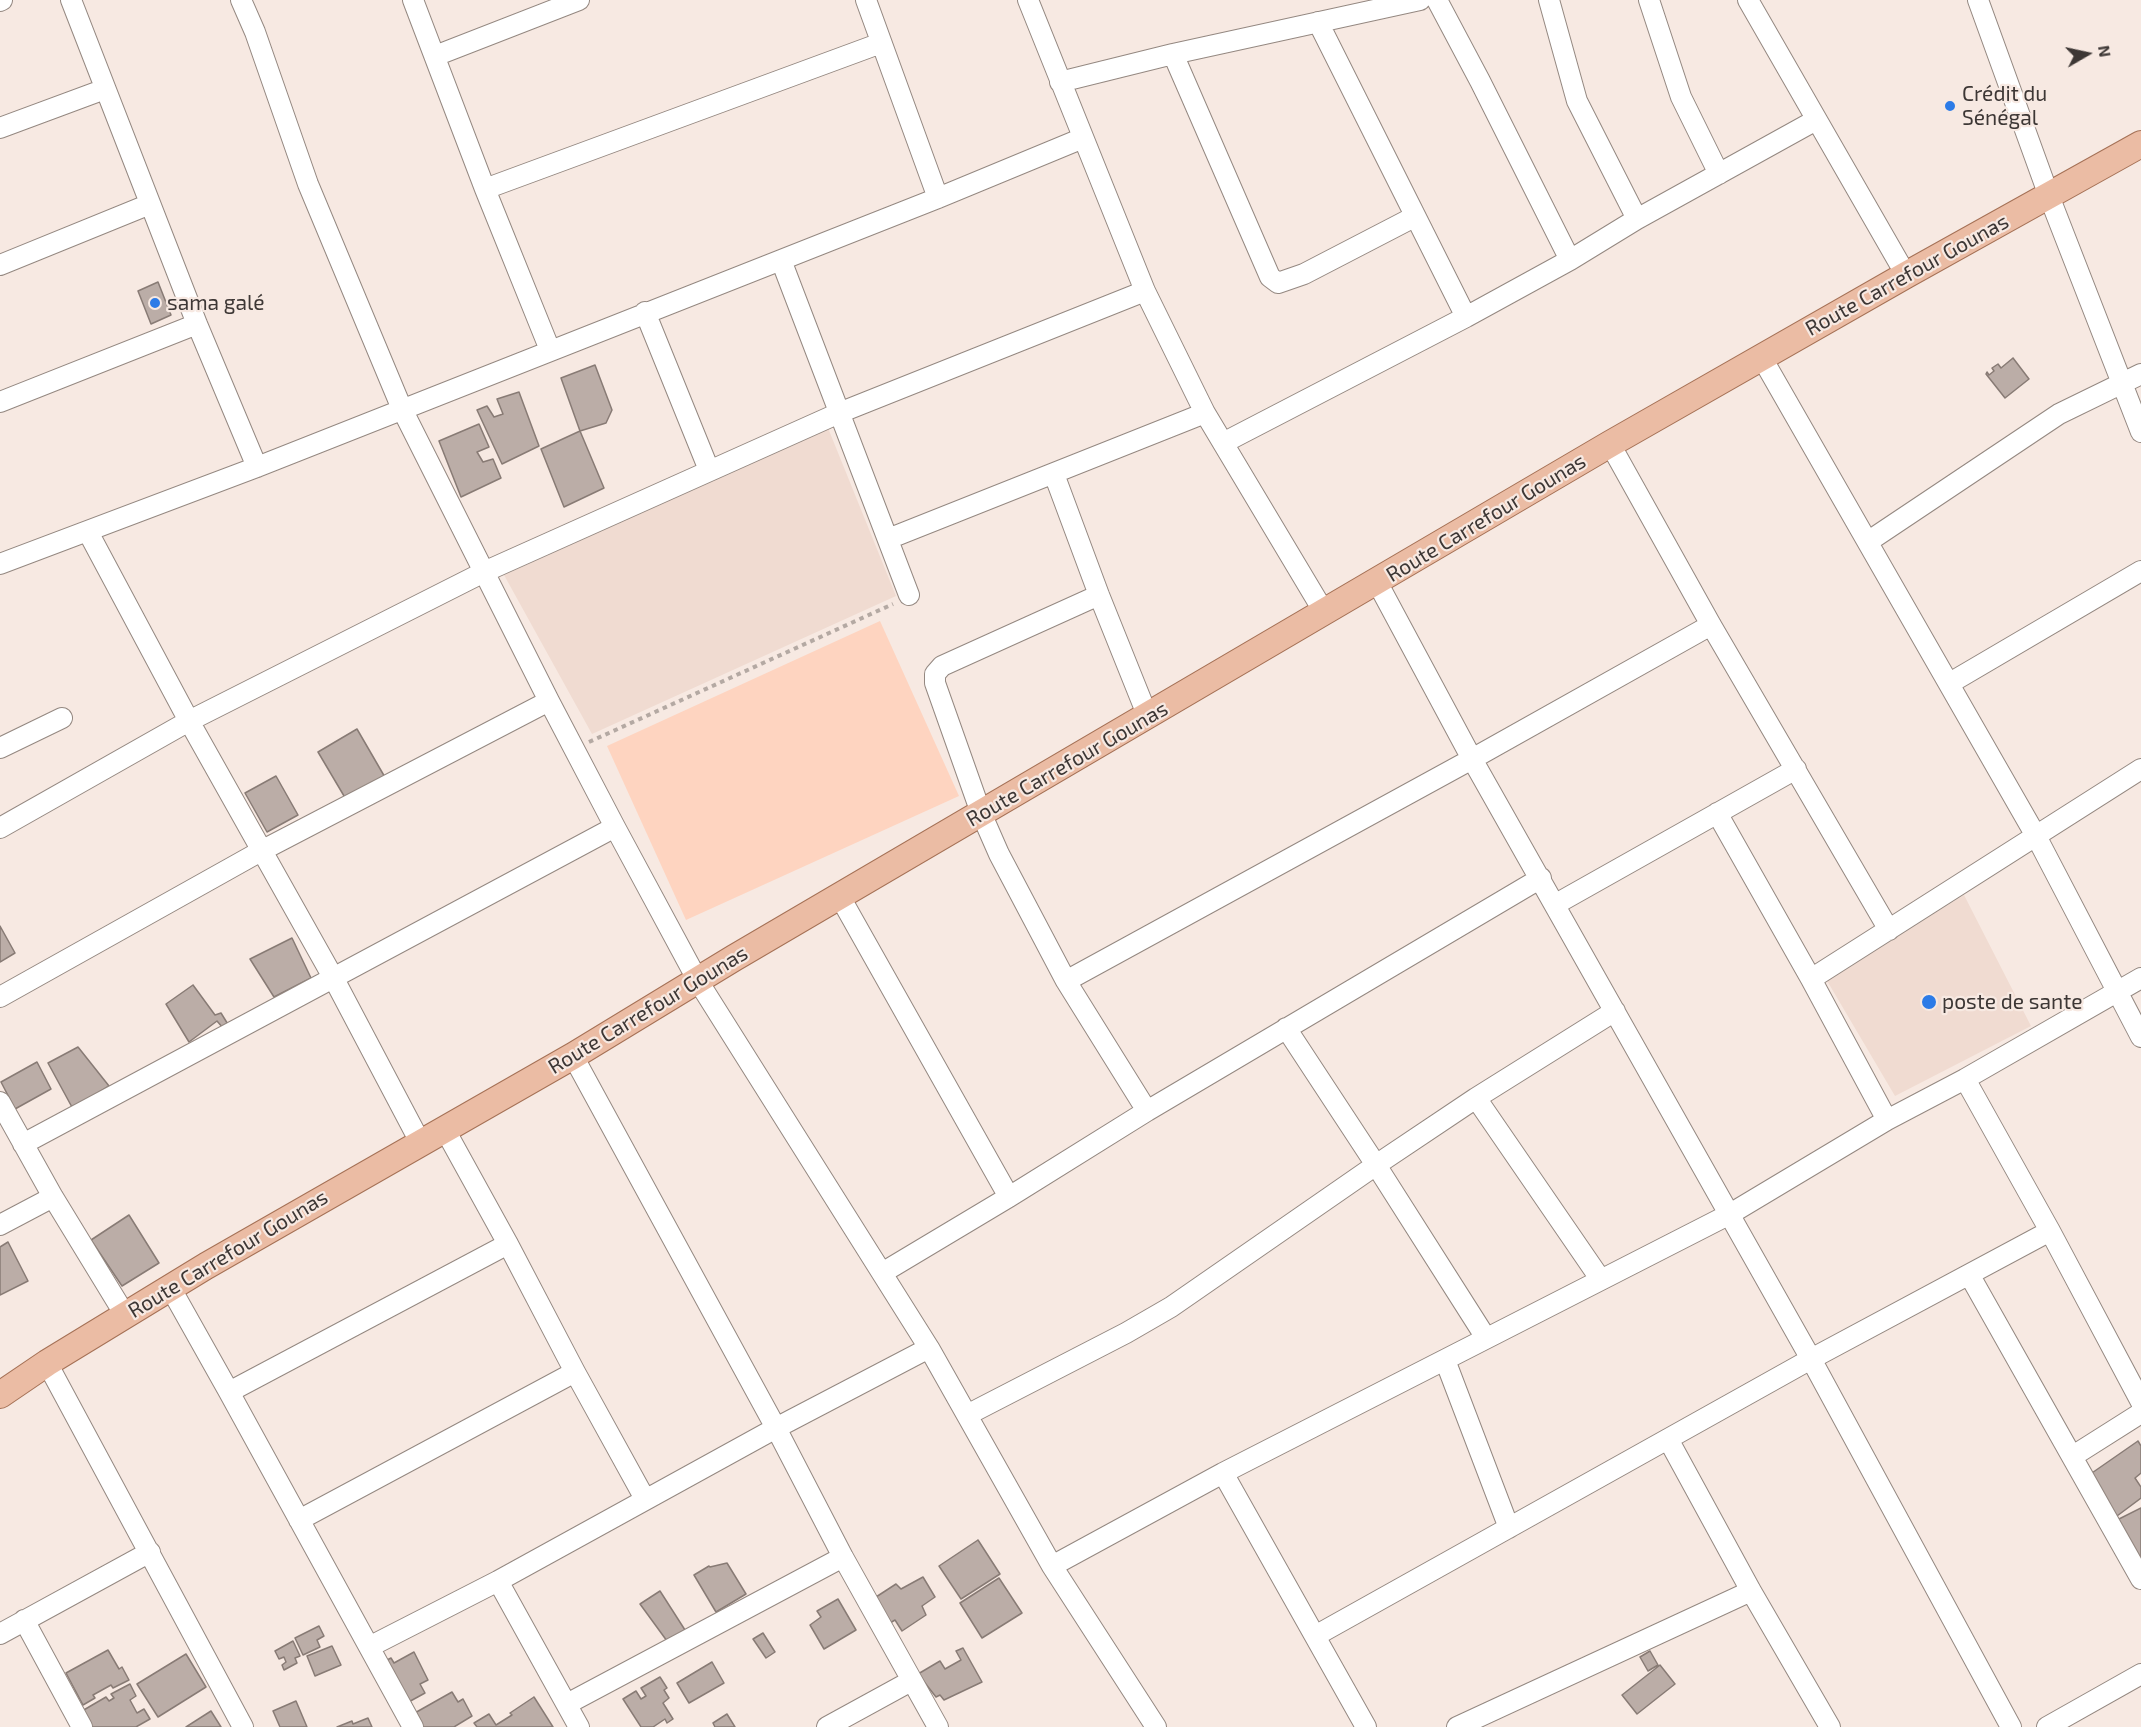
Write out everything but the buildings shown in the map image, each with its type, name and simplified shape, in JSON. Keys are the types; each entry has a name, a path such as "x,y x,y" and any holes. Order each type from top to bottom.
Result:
{"main road":[{"name":"Route Carrefour Gounas","path":"0,1395 47,1363 170,1287 573,1056 981,813 1610,444 2141,144"}],"street":[{"path":"71,0 197,324 257,467"},
{"path":"241,0 255,32 308,184 402,409 615,827 698,981 929,1348 1052,1566 1156,1727"},
{"path":"413,0 484,189 550,350"},
{"path":"866,0 938,198"},
{"path":"1028,0 1145,291 1205,413 1324,612"},
{"path":"1060,82 1173,54 1420,0"},
{"path":"1437,0 1570,260"},
{"path":"1549,0 1577,102 1637,219"},
{"path":"1648,0 1681,97 1719,174"},
{"path":"1748,0 1906,275"},
{"path":"1977,0 2049,196 2141,432"},
{"path":"435,56 575,1"},
{"path":"1318,22 1466,317"},
{"path":"484,189 880,43"},
{"path":"1173,54 1270,277 1278,283 1304,274 1414,217"},
{"path":"0,128 105,89"},
{"path":"1223,443 1466,317 1816,120"},
{"path":"0,564 257,467 938,198 1083,138"},
{"path":"0,265 150,204"},
{"path":"781,260 888,539 906,597"},
{"path":"0,828 189,721 484,572 839,413 1145,291"},
{"path":"645,312 709,470"},
{"path":"0,402 197,324"},
{"path":"1762,357 2036,836 2141,1038"},
{"path":"1869,542 2032,430 2059,414 2141,374"},
{"path":"888,539 1205,413"},
{"path":"1610,444 1711,625 1889,930"},
{"path":"1054,474 1148,717"},
{"path":"88,532 189,721 334,979 420,1142"},
{"path":"1950,683 2141,571"},
{"path":"1377,582 1472,759 1556,904 1811,1359 2012,1727"},
{"path":"1099,595 942,666 935,674 935,683 981,813 999,854 1066,981 1147,1111"},
{"path":"1066,981 1472,759 1711,625"},
{"path":"0,997 261,851 549,701"},
{"path":"0,748 62,718"},
{"path":"1556,904 1796,768"},
{"path":"1811,979 2141,769"},
{"path":"1717,813 1811,979 1887,1120"},
{"path":"23,1144 615,827"},
{"path":"882,1273 1147,1111 1541,878"},
{"path":"840,897 1009,1197"},
{"path":"1052,1566 1223,1473 1730,1214 1887,1120 1965,1079 2141,978"},
{"path":"967,1415 1126,1333 1171,1307 1476,1098 1615,1011"},
{"path":"1286,1028 1486,1338"},
{"path":"573,1056 776,1428 843,1557 938,1727"},
{"path":"1965,1079 2050,1231 2141,1402"},
{"path":"1476,1098 1601,1280"},
{"path":"0,1101 53,1197 125,1315"},
{"path":"444,1128 645,1499"},
{"path":"0,1225 53,1197"},
{"path":"1315,1636 1811,1359 1970,1276 2050,1231"},
{"path":"230,1392 508,1244"},
{"path":"1970,1276 2140,1574"},
{"path":"170,1287 413,1727"},
{"path":"369,1647 498,1581 776,1428 929,1348"},
{"path":"1445,1360 1509,1528"},
{"path":"47,1363 243,1727"},
{"path":"299,1520 575,1372"},
{"path":"2073,1456 2141,1413"},
{"path":"1668,1439 1751,1591 1830,1727"},
{"path":"1223,1473 1366,1727"},
{"path":"0,1634 150,1552"},
{"path":"567,1704 843,1557"},
{"path":"498,1581 579,1727"},
{"path":"1457,1727 1751,1591"},
{"path":"24,1620 82,1727"},
{"path":"2047,1727 2141,1674"},
{"path":"827,1727 911,1681"}],"path":[{"path":"574,749 906,597"}],"shaded area":[{"path":"828,428 896,596 592,734 504,575"},
{"path":"880,621 959,796 686,920 607,746"},
{"name":"poste de sante","path":"1964,895 2031,1026 1895,1096 1826,979"}],"place":[{"name":"Crédit du Sénégal","path":"1950,106"},
{"name":"sama galé","path":"155,303"},
{"name":"poste de sante","path":"1929,1002"}]}
